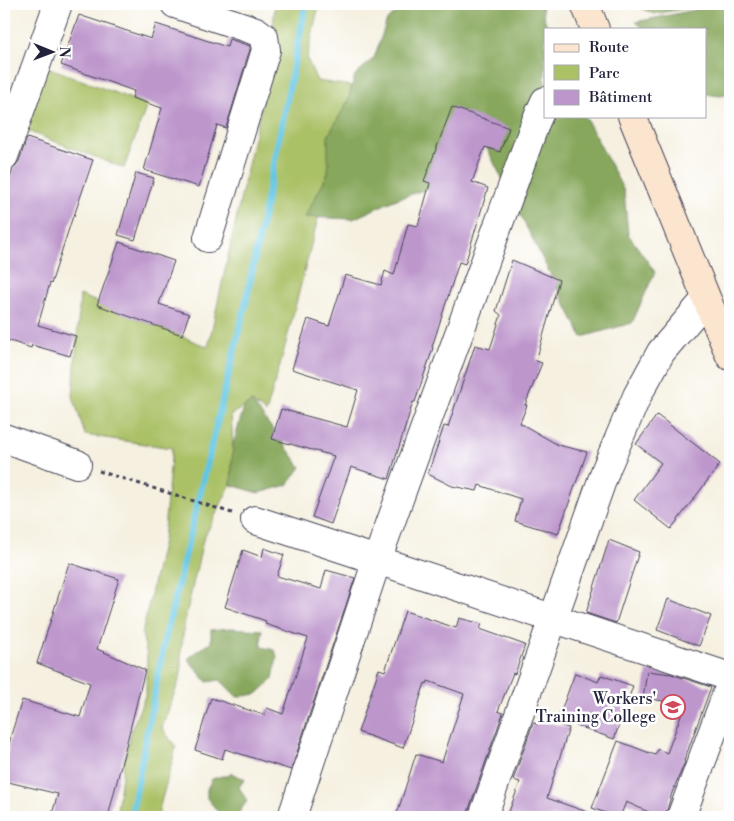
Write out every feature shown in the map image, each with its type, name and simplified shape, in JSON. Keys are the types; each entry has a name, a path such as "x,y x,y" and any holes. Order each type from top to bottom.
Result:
{"main road":[{"path":"633,118 730,356"}],"street":[{"path":"4,156 58,4"},
{"path":"175,4 256,31 264,37 266,50 208,238"},
{"path":"292,817 377,560 544,103"},
{"path":"483,817 606,469 637,396 661,352 706,299"},
{"path":"4,438 77,464"},
{"path":"255,520 730,677"},
{"path":"681,817 730,685"}],"path":[{"path":"77,464 255,520"}],"green space":[{"path":"275,4 319,4 307,59 317,81 352,86 266,413 252,402 231,415 235,476 203,540 185,620 181,651 181,675 162,728 176,747 158,817 116,817 124,761 131,731 146,693 147,655 142,634 163,540 172,448 85,435 73,396 80,295 208,347 270,65"},
{"path":"408,4 542,4 548,28 544,28 544,118 586,118 624,191 628,234 655,272 632,323 582,337 478,131 438,185 394,200 353,219 305,217 328,173 328,136 348,101 355,75 374,58 387,20"},
{"path":"632,4 700,4 699,6 654,14"},
{"path":"714,4 730,4 730,94 721,96 706,94 706,28 643,28 636,22 714,6"},
{"path":"42,65 147,105 124,168 19,128"},
{"path":"252,402 301,467 288,485 259,493 231,485 233,445 244,407"},
{"path":"230,628 262,630 261,647 275,650 277,657 273,679 257,694 237,697 220,680 207,682 188,659 198,650 211,643 211,630"},
{"path":"231,773 245,779 239,787 247,801 238,814 240,817 222,817 207,798 207,789 212,779 228,776"}],"building":[{"path":"79,15 151,39 156,24 227,47 229,39 250,46 226,128 217,125 199,187 144,170 162,108 132,98 134,91 61,65"},
{"path":"452,107 509,128 500,152 485,147 472,182 488,188 465,264 459,262 433,348 415,402 413,402 389,479 351,467 331,524 312,517 334,456 272,439 281,409 347,427 358,390 292,369 308,319 329,326 345,275 381,285 385,271 394,275 408,224 418,226 430,183 424,181"},
{"path":"27,138 93,160 50,283 38,325 76,336 70,356 32,345 31,348 4,339 4,196 13,169 19,161"},
{"path":"136,173 154,178 135,240 118,235"},
{"path":"119,242 174,261 159,304 189,314 182,335 97,305"},
{"path":"512,260 559,280 536,361 542,363 525,405 527,405 520,423 558,445 587,452 558,534 515,521 521,499 479,485 477,491 452,486 428,474 444,426 448,427 475,345 490,349 501,315 496,311"},
{"path":"657,415 720,464 671,529 634,500 661,463 636,444"},
{"path":"609,540 639,552 616,623 586,613"},
{"path":"264,548 284,555 277,576 321,589 326,570 355,578 291,770 225,749 222,759 195,750 211,698 264,715 267,708 283,714 308,638 265,624 266,621 225,607 243,550 262,557"},
{"path":"69,563 119,579 97,649 145,670 108,817 51,817 58,794 4,781 4,770 11,735 22,700 80,717 90,683 37,663"},
{"path":"668,599 711,616 699,646 657,630"},
{"path":"405,611 456,628 459,618 482,624 480,629 525,645 515,674 513,673 498,711 503,713 468,812 468,817 396,817 416,754 442,762 464,694 428,681 427,684 425,683 403,748 358,732 379,669 385,671"},
{"path":"647,671 671,674 711,687 665,817 660,817 626,802 620,817 617,817 592,808 618,741 655,755 658,749 667,753 685,704 643,698"},
{"path":"575,673 598,682 601,675 633,686 614,739 558,719"},
{"path":"540,720 569,728 547,798 593,814 593,817 507,817 520,782 513,780 533,723 538,724"}],"waterway":[{"path":"131,817 165,639 245,306 306,4"}],"place":[{"name":"Workers' Training College","path":"673,707"}]}
